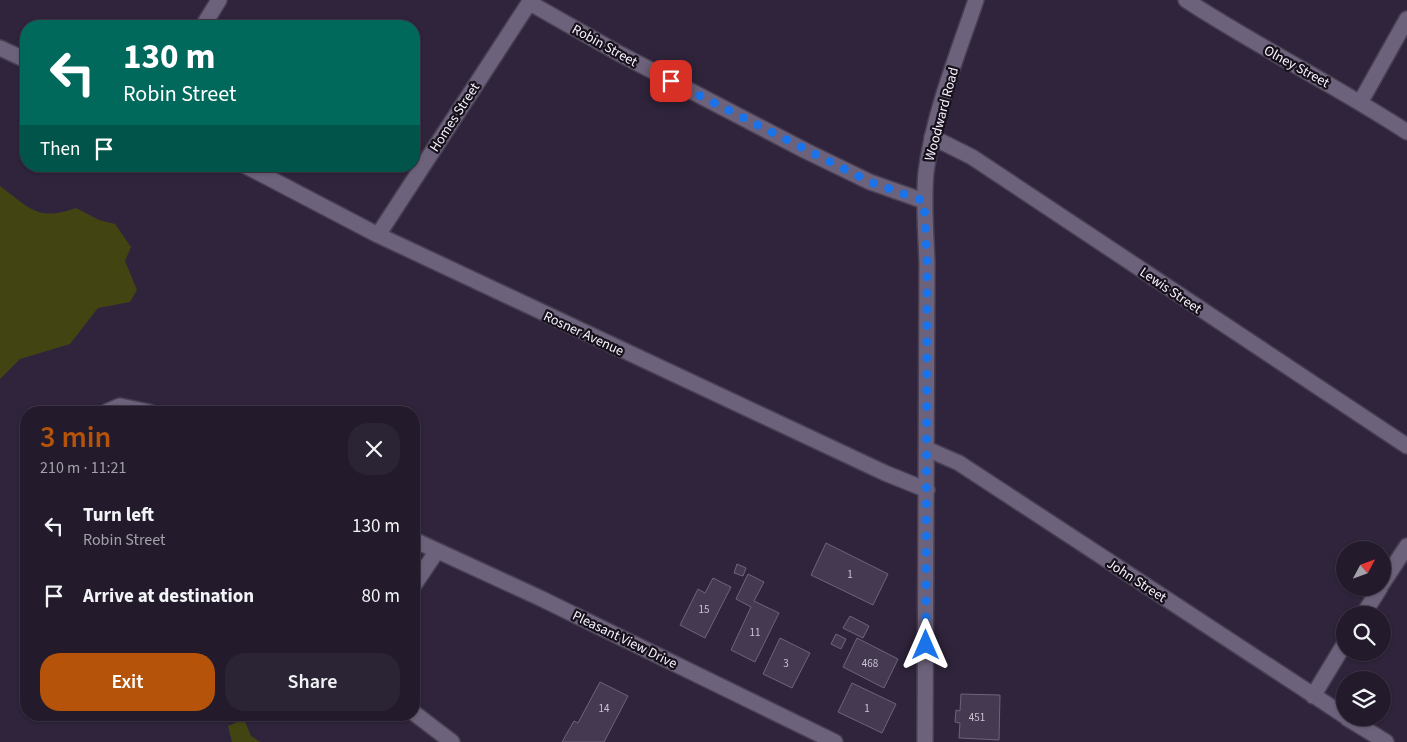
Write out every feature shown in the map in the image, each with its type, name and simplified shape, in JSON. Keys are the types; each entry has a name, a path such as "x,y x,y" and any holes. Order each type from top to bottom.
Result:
{"street":[{"path":"207,20 219,0"},
{"name":"Woodward Road","path":"925,742 927,263 924,201 932,137 942,99 976,0"},
{"name":"Olney Street","path":"1186,0 1226,26 1360,102 1407,132"},
{"name":"Robin Street","path":"530,1 620,54 806,151 870,182 924,201"},
{"name":"Homes Street","path":"420,170 530,1"},
{"path":"1360,102 1407,19"},
{"path":"0,48 20,57"},
{"name":"Lewis Street","path":"932,137 972,157 1407,446"},
{"name":"Rosner Avenue","path":"257,172 378,235 840,452 927,490"},
{"name":"Homes Street","path":"378,235 419,172"},
{"name":"John Street","path":"927,449 960,463 1336,711"},
{"name":"Pleasant View Drive","path":"420,543 594,624 835,742"},
{"path":"1391,570 1407,546"},
{"path":"420,576 437,551"},
{"path":"1313,696 1336,658"},
{"path":"420,718 452,742"},
{"name":"John Street","path":"1360,726 1386,742"}],"green space":[{"path":"0,186 27,206 43,213 52,214 76,208 99,220 115,224 131,247 125,261 137,290 130,302 98,308 70,344 20,359 0,379"},
{"path":"239,721 245,721 251,736 260,742 232,742 228,726"}],"building":[{"path":"826,543 888,574 873,605 811,575"},
{"path":"737,564 746,568 743,576 734,573"},
{"path":"748,574 764,582 754,601 779,613 755,662 731,650 751,607 736,599"},
{"path":"713,578 731,587 705,638 680,625 698,589 705,593"},
{"path":"850,616 869,626 863,638 843,628"},
{"path":"836,634 846,639 841,649 831,644"},
{"path":"780,638 810,653 792,688 763,674"},
{"path":"857,638 898,659 884,688 843,667"},
{"path":"600,682 628,696 604,742 562,742 574,721 578,723"},
{"path":"852,683 896,704 882,733 838,712"},
{"path":"961,694 1000,695 999,740 959,738 960,723 955,722 956,710 960,711"}],"route":[{"path":"671,81 870,182 924,201 927,263 926,645"}]}
